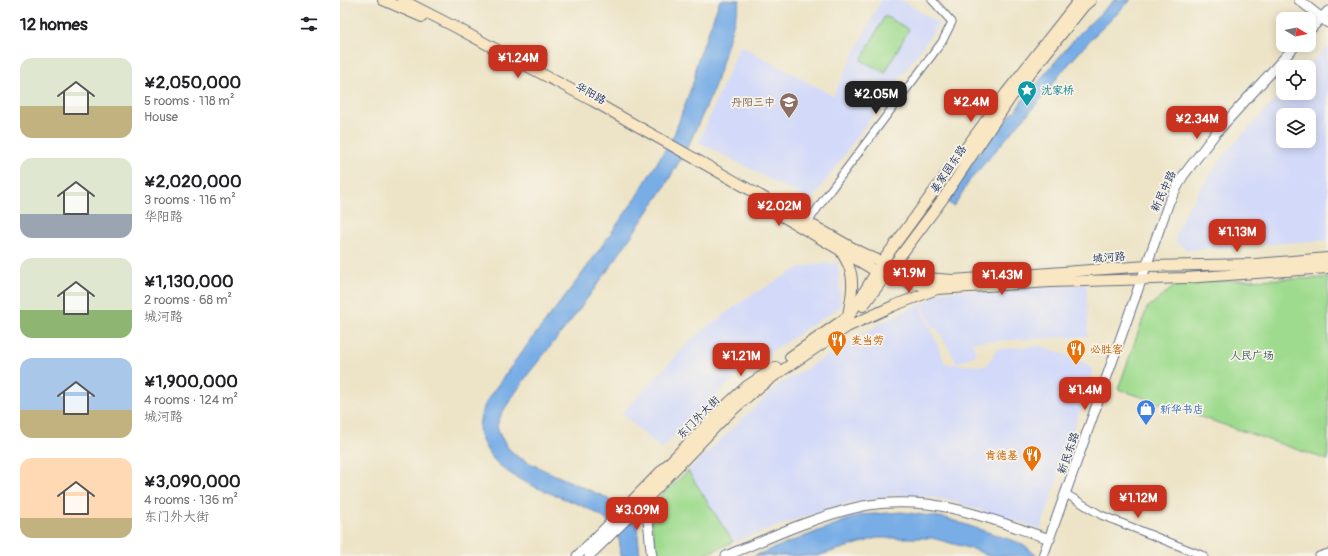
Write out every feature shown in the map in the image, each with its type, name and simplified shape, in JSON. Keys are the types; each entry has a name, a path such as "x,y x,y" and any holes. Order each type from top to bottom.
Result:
{"main road":[{"name":"华阳路","path":"383,0 445,27 660,142"},
{"path":"402,0 458,28 593,101 660,142 806,226 893,266"},
{"name":"姜家园东路","path":"882,274 882,262 1006,93 1079,0"},
{"name":"姜家园东路","path":"882,274 893,266 942,200 1012,96 1084,6 1091,0"},
{"path":"806,226 840,250 882,274"},
{"path":"840,250 850,268 852,286 847,322"},
{"name":"城河路","path":"893,266 926,278 953,280 1147,266 1256,264 1328,258"},
{"name":"城河路","path":"864,319 937,289 1051,282 1186,278 1328,268"},
{"name":"城河路","path":"882,274 937,289"},
{"name":"东门外大街","path":"847,322 850,315 882,274"},
{"name":"东门外大街","path":"635,505 719,412 747,386 847,322 864,319"}],"street":[{"path":"806,226 826,196 942,42 952,22 932,0"},
{"path":"1299,0 1326,17 1316,25"},
{"name":"新民中路","path":"1147,266 1169,202 1183,176 1215,134 1290,52"},
{"name":"新民东路","path":"1045,552 1141,279 1147,266"},
{"path":"1066,494 1101,515 1204,556"},
{"path":"726,556 821,518 864,506 898,502 928,504 957,510 1050,539"},
{"path":"589,556 606,534 635,505 646,514 649,546 652,556"},
{"path":"576,556 606,534"},
{"path":"1319,556 1328,553"}],"shaded area":[{"name":"丹阳三中","path":"881,0 902,0 939,24 811,201 699,142 740,45 833,96"},
{"path":"1328,46 1328,240 1188,250 1178,244 1176,241 1176,234 1185,213 1228,150 1276,99 1316,100 1316,60 1314,60"},
{"path":"838,263 841,306 742,371 661,449 622,413 693,338 748,297 799,268 816,264"},
{"path":"1087,284 1088,336 973,342 976,355 957,363 936,327 933,329 922,304 930,301 929,297 942,292"},
{"path":"920,304 945,363 986,366 997,349 1042,346 1082,361 1093,370 1041,529 952,501 923,496 891,495 834,506 733,542 688,471 776,387 881,323"}],"green space":[{"path":"885,16 909,29 885,73 861,60"},
{"name":"人民广场","path":"1328,278 1328,460 1118,389 1147,308 1176,285 1200,281"},
{"path":"688,471 733,542 702,556 657,556 649,506"}],"water":[{"path":"720,0 740,0 712,94 689,144 664,188 613,263 573,318 529,373 505,408 499,419 497,427 508,448 518,457 605,497 628,513 637,526 640,556 621,556 620,542 617,533 608,521 593,511 539,489 512,475 491,457 482,441 479,425 483,410 489,397 582,274 633,202 674,135 695,77 696,65"},
{"path":"1114,0 1131,0 1090,40 1061,73 1040,100 970,180 954,206 945,201 997,128 1018,108 1021,102 1078,35"},
{"path":"902,512 946,518 1023,544 1037,556 988,556 976,550 932,538 877,538 817,556 754,556 860,515"}],"place":[{"name":"沈家桥","path":"1027,107"},
{"name":"丹阳三中","path":"789,119"},
{"name":"麦当劳","path":"837,357"},
{"name":"必胜客","path":"1076,366"},
{"name":"新华书店","path":"1146,426"},
{"name":"肯德基","path":"1032,472"}]}
